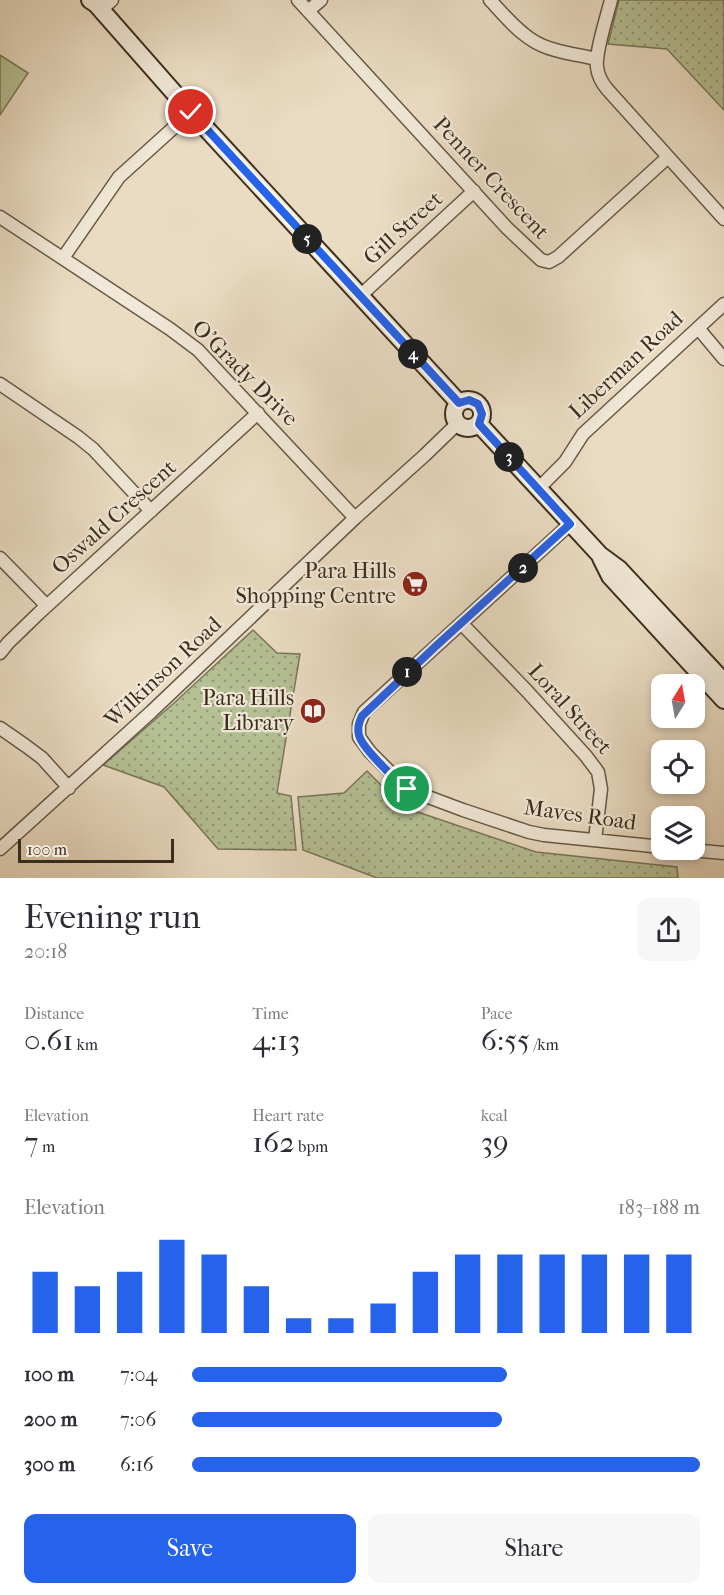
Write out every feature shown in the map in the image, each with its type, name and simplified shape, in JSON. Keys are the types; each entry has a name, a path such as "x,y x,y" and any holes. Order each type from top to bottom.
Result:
{"main road":[{"path":"99,3 191,112 459,403"},
{"path":"469,400 478,404 482,414 479,424 468,429 457,424 453,412 459,403 469,400"},
{"path":"479,424 600,555 620,568 724,682"},
{"path":"600,555 610,576 724,700"}],"street":[{"name":"Penner Crescent","path":"298,0 507,228 541,260 549,262 558,257 668,157"},
{"path":"308,11 321,0"},
{"path":"490,0 533,41 551,48 597,59"},
{"path":"611,0 597,59 597,71 603,84 724,219"},
{"path":"63,258 119,177 191,112"},
{"name":"Gill Street","path":"360,296 474,191"},
{"name":"O'Grady Drive","path":"0,217 189,342 209,360 355,518"},
{"name":"Liberman Road","path":"538,489 565,462 583,434 724,304"},
{"path":"698,328 724,359"},
{"path":"0,384 85,442 151,511"},
{"name":"Oswald Crescent","path":"0,653 47,606 258,413"},
{"name":"Wilkinson Road","path":"0,849 227,642 355,518 457,424"},
{"name":"Maves Road","path":"570,524 364,712 358,727 359,737 370,752 410,790 529,832 651,846"},
{"path":"0,558 47,606"},
{"name":"Loral Street","path":"462,624 519,682 598,772 601,789 595,840"},
{"path":"0,728 42,758 69,788"},
{"path":"705,851 724,853"}],"green space":[{"path":"619,0 724,0 724,110 667,49 608,44"},
{"path":"0,55 28,73 0,115"},
{"path":"253,630 277,653 300,654 277,793 291,796 296,850 218,849 164,787 103,765"},
{"path":"367,771 403,807 536,852 677,867 678,878 377,878 303,850 298,797 344,793"}],"place":[{"name":"Para Hills Shopping Centre","path":"415,584"},
{"name":"Para Hills Library","path":"313,711"}],"route":[{"path":"191,112 459,403 472,400 478,404 482,410 479,424 570,524 364,712 358,727 359,737 370,752 407,789"}]}
